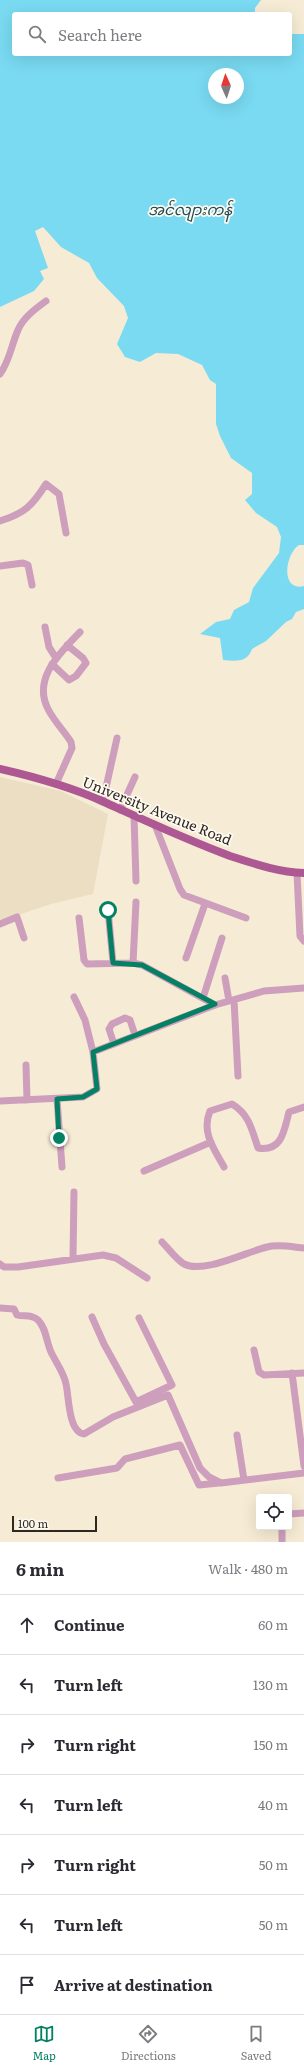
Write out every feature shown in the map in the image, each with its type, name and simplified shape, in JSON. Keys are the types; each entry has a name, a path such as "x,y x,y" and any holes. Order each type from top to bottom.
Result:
{"main road":[{"name":"University Avenue Road","path":"0,769 56,784 103,802 195,843 260,866 300,873"}],"street":[{"path":"0,374 7,364 18,330 31,312 46,301"},
{"path":"0,521 27,509 33,504 46,484 59,494 66,533"},
{"path":"0,566 23,563 28,565 32,585"},
{"path":"45,627 50,647 56,658"},
{"path":"56,784 72,748 71,742 47,708 44,695 45,682 56,658 80,632"},
{"path":"52,664 69,680 76,676 86,663 83,658 67,645"},
{"path":"103,802 116,738"},
{"path":"120,810 135,777"},
{"path":"134,816 136,882"},
{"path":"155,825 180,889 184,895 246,918"},
{"path":"300,873 300,936 304,941"},
{"path":"133,963 136,902"},
{"path":"186,958 205,904"},
{"path":"108,910 113,963"},
{"path":"0,924 17,917 24,938"},
{"path":"79,918 85,963 133,963 154,970 215,1004"},
{"path":"203,998 222,938"},
{"path":"225,978 231,1000 238,1076"},
{"path":"93,1052 215,1004 264,991 304,988"},
{"path":"0,1101 83,1097 97,1089 93,1052 85,1020 74,997"},
{"path":"114,1044 109,1029 112,1024 125,1018 130,1020 135,1035"},
{"path":"26,1065 27,1100"},
{"path":"57,1099 62,1167"},
{"path":"224,1167 206,1131 206,1120 210,1111 232,1104 239,1108 247,1117 258,1148 267,1149 275,1147 279,1142 289,1112 304,1107"},
{"path":"144,1171 211,1142"},
{"path":"73,1258 74,1192"},
{"path":"162,1242 184,1264 197,1266 210,1266 269,1246 304,1248"},
{"path":"0,1264 4,1266 18,1267 103,1254 116,1258 147,1278"},
{"path":"0,1308 14,1309 17,1315 33,1316 38,1320 45,1332 52,1353 60,1365 66,1384 70,1415 76,1430 80,1433 84,1434 113,1416 168,1395"},
{"path":"92,1317 104,1344 136,1402 172,1385 139,1318"},
{"path":"254,1350 259,1372 264,1376 304,1373"},
{"path":"292,1373 304,1466"},
{"path":"168,1387 170,1391 168,1395 200,1468 208,1477 221,1483"},
{"path":"237,1434 244,1480"},
{"path":"58,1478 117,1468 125,1459 180,1445 199,1485 304,1473"},
{"path":"292,1514 304,1512"},
{"path":"282,1530 282,1542"}],"shaded area":[{"path":"0,777 61,791 108,814 93,894 51,904 0,921"}],"water":[{"name":"အင်လျားကန်","path":"0,0 261,0 255,8 255,12 12,12 12,56 292,56 292,34 304,34 304,545 299,545 290,556 287,571 288,578 291,583 296,586 304,586 304,609 296,612 292,619 286,622 266,641 252,649 250,654 244,659 232,661 223,660 220,638 200,634 216,622 230,619 234,610 249,602 253,588 279,553 281,537 277,527 256,513 245,500 252,494 252,473 231,458 220,436 216,424 216,384 210,380 202,365 178,354 156,353 140,362 125,357 117,344 128,318 124,306 97,278 89,263 61,247 43,227 35,231 48,268 40,271 44,279 34,291 0,307"}],"route":[{"path":"59,1138 57,1099 83,1097 91,1094 97,1089 98,1086 93,1052 215,1004 154,970 142,965 133,963 113,963 108,910"}]}
